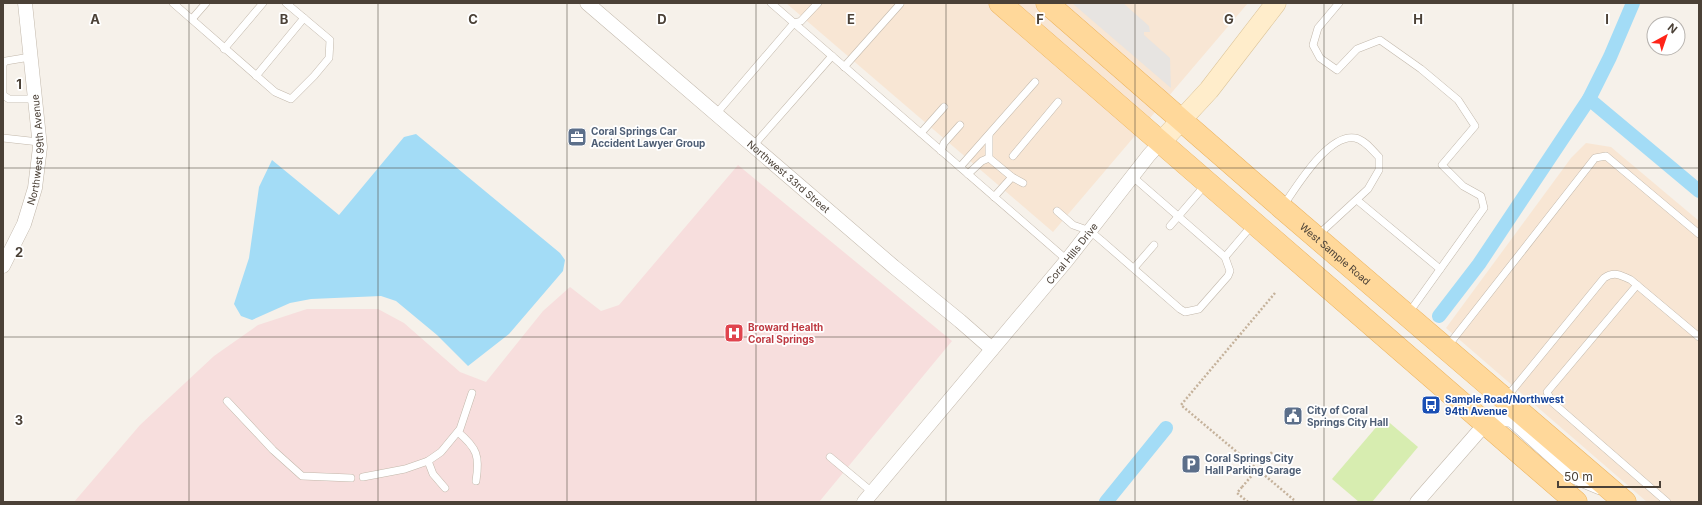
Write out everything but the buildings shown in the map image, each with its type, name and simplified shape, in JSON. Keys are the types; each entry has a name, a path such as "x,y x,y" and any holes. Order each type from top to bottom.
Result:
{"main road":[{"path":"1000,3 1389,338 1576,502"},
{"name":"West Sample Road","path":"1047,3 1316,238 1620,498"},
{"path":"1389,338 1430,355 1475,393 1504,399"}],"street":[{"name":"Northwest 99th Avenue","path":"3,266 24,224 35,188 39,142 24,3"},
{"name":"Northwest 33rd Street","path":"587,3 894,267 992,349"},
{"name":"Coral Hills Drive","path":"868,497 1067,260 1149,155 1209,90 1275,3"},
{"path":"1421,500 1486,423 1498,418 1512,420 1575,477 1620,498"}],"lane":[{"path":"173,3 275,92 291,99 314,76 329,58 330,40 286,3"},
{"path":"192,19 206,3"},
{"path":"224,48 263,3"},
{"path":"771,3 1067,260"},
{"path":"716,114 794,23 801,21 818,3"},
{"path":"1339,3 1318,28 1313,45 1320,58 1337,70 1358,49 1380,40 1421,68 1458,100 1475,126 1442,165 1463,186 1481,196 1484,208 1406,315"},
{"path":"844,67 900,4"},
{"path":"256,76 304,18"},
{"path":"753,146 832,56"},
{"path":"30,57 6,61 3,64 3,95 9,99 35,99"},
{"path":"960,167 1035,82"},
{"path":"1013,156 1058,102"},
{"path":"921,134 944,107"},
{"path":"941,150 944,143 960,125"},
{"path":"989,134 989,158"},
{"path":"3,138 39,142"},
{"path":"1282,208 1304,175 1325,150 1342,140 1353,138 1363,141 1379,157 1379,170 1368,190 1316,238"},
{"path":"1445,348 1595,158 1606,156 1699,234"},
{"path":"968,174 982,161 989,158"},
{"path":"989,158 1012,177 1023,182"},
{"path":"994,197 1012,177"},
{"path":"1058,212 1073,225 1090,232 1134,268 1180,309 1185,312 1193,312 1199,309 1228,276 1230,270 1224,257 1133,177"},
{"path":"1170,226 1208,182"},
{"path":"1357,200 1440,269"},
{"path":"1224,257 1254,222"},
{"path":"1134,268 1154,245"},
{"path":"1504,399 1604,278 1611,273 1620,274 1637,285 1699,337"},
{"path":"1637,285 1547,392 1552,402 1667,502"},
{"path":"363,477 405,469 428,461 441,452 460,429 472,393"},
{"path":"227,401 273,450 302,476 351,478"},
{"path":"458,432 472,447 478,458 476,481"},
{"path":"830,457 868,497"},
{"path":"428,461 433,474 445,488"}],"path":[{"path":"1276,293 1181,405 1294,500"},
{"path":"1248,502 1236,493 1273,451"}],"shaded area":[{"path":"786,3 1248,3 1053,232"},
{"path":"1072,3 1123,3 1149,26 1150,32 1144,32 1144,35 1170,58 1171,88"},
{"path":"1586,143 1611,147 1699,221 1699,502 1647,502 1446,328 1571,158"},
{"name":"Broward Health Coral Springs","path":"738,165 952,341 819,502 74,502 140,425 214,356 258,325 307,309 378,309 404,323 460,372 486,382 543,311 570,287 601,311 619,305"}],"green space":[{"path":"1384,418 1418,447 1372,502 1359,502 1332,479"}],"water":[{"path":"416,134 560,253 565,260 563,271 509,334 468,366 437,335 396,301 381,296 311,299 290,303 252,320 241,316 234,304 249,258 259,187 272,160 339,215 404,137"}],"waterway":[{"path":"1439,316 1479,264 1589,99 1610,57 1633,3"},
{"path":"1589,99 1699,191"},
{"path":"1106,502 1166,428"}],"place":[{"name":"Coral Springs Car Accident Lawyer Group","path":"577,137"},
{"name":"Broward Health Coral Springs","path":"734,333"},
{"name":"Sample Road/Northwest 94th Avenue","path":"1431,405"},
{"name":"City of Coral Springs City Hall","path":"1293,416"},
{"name":"Coral Springs City Hall Parking Garage","path":"1191,464"}]}
